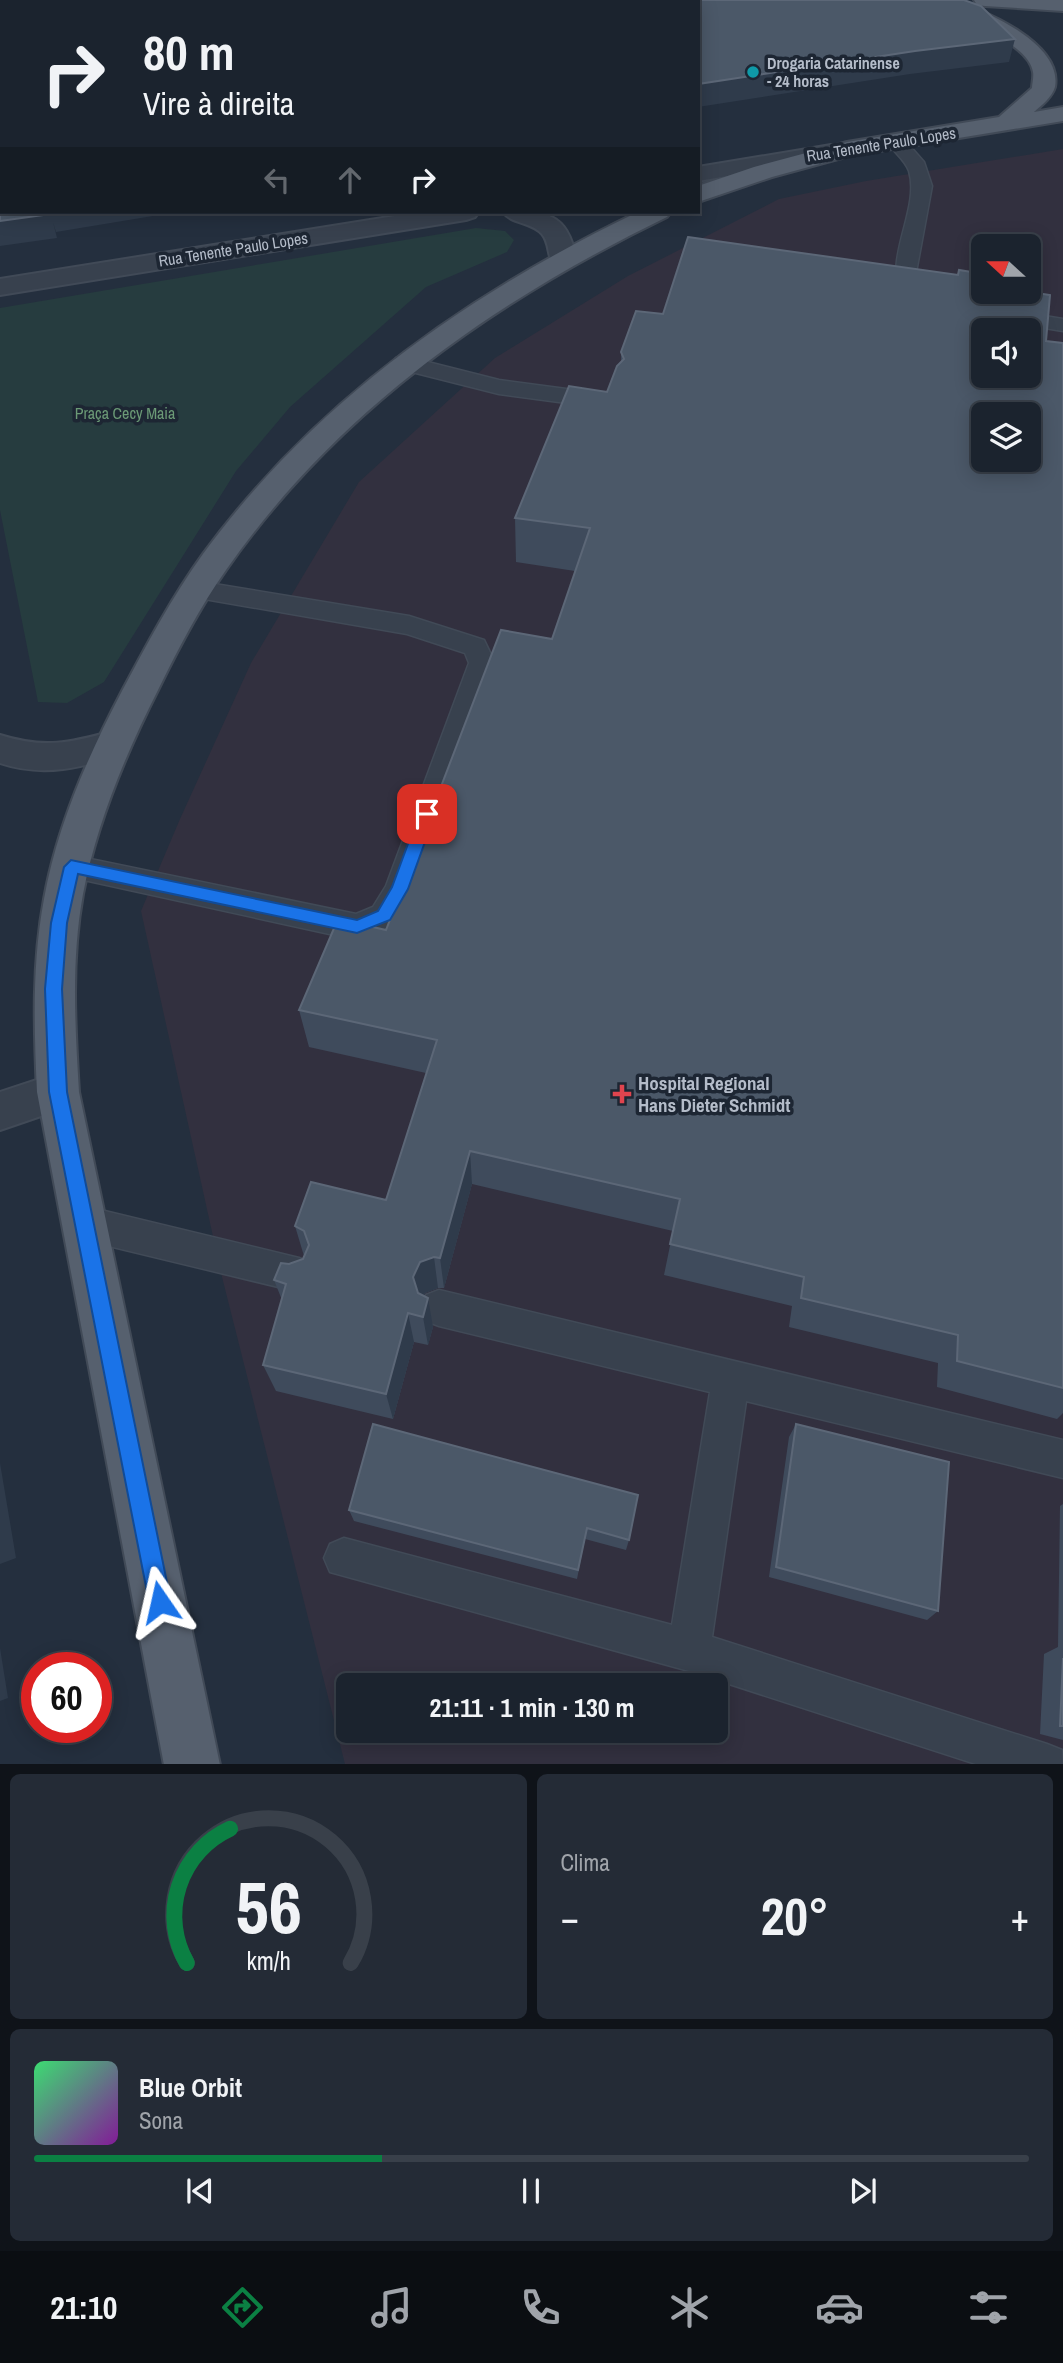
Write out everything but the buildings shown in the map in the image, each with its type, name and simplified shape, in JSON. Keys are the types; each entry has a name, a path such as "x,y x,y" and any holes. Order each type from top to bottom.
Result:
{"main road":[{"path":"926,0 1013,33 1034,47 1045,60 1048,76 1043,89 1007,123"},
{"path":"985,0 1063,5"},
{"name":"Rua Tenente Paulo Lopes","path":"846,149 1063,114"},
{"path":"700,194 763,172 846,149"},
{"path":"192,1764 58,1092 53,989 59,923 88,808 113,744 155,662 215,560 268,494 328,430 404,363 563,260 654,214"}],"street":[{"name":"Rua Tenente Paulo Lopes","path":"700,174 846,149"},
{"name":"Rua Tenente Paulo Lopes","path":"0,287 454,214"},
{"path":"521,214 551,227 561,241 563,260"},
{"path":"0,748 19,757 57,760 113,744"},
{"path":"0,1111 58,1092"}],"lane":[{"path":"895,141 917,166 922,186 905,278 911,293 933,303 946,305"},
{"path":"985,312 1063,325"},
{"path":"404,363 499,387 608,401"},
{"path":"71,867 357,927 384,915 400,889 482,663 475,647 409,625 196,590"},
{"path":"84,1223 299,1275"},
{"path":"439,1308 1063,1459"},
{"path":"689,1650 731,1379"},
{"path":"344,1558 689,1650 1044,1764"}],"shaded area":[{"name":"Hospital Regional Hans Dieter Schmidt","path":"1063,149 1063,1764 345,1764 340,1743 728,1743 728,1673 336,1673 336,1728 222,1277 141,911 251,663 359,482 495,358 628,276 779,199 866,181"}],"green space":[{"name":"Praça Cecy Maia","path":"476,228 505,231 514,240 507,252 426,287 290,407 236,471 104,682 67,703 38,702 0,510 0,308"}],"place":[{"name":"Drogaria Catarinense - 24 horas","path":"753,72"},
{"name":"Hospital Regional Hans Dieter Schmidt","path":"622,1094"}],"route":[{"path":"160,1602 58,1092 53,989 59,923 71,867 357,927 384,915 400,889 427,814"}]}
